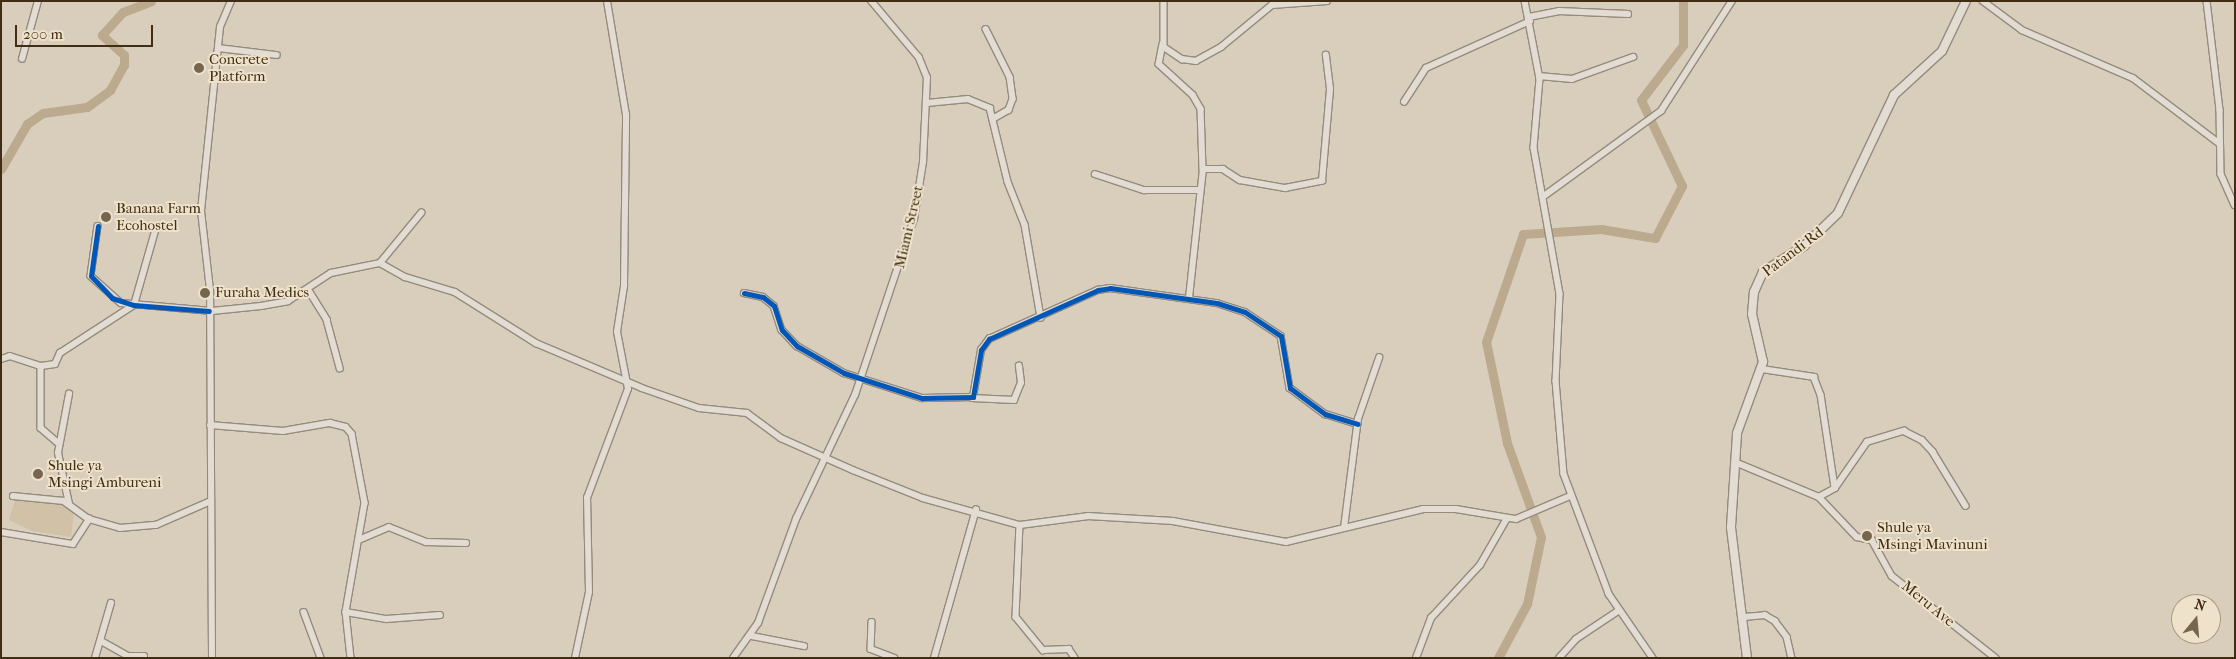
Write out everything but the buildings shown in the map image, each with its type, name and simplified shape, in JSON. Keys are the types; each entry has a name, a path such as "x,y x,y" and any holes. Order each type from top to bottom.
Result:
{"street":[{"path":"22,59 38,1"},
{"path":"212,658 209,311 201,210 204,153 221,23 231,1"},
{"path":"575,658 589,592 587,498 627,381 617,332 624,286 626,115 608,1"},
{"name":"Miami Street","path":"733,658 752,636 860,378 914,219 927,103 927,78 919,58 870,1"},
{"path":"1164,1 1163,44 1159,64 1193,95 1201,110 1203,170 1189,298"},
{"path":"1163,44 1182,59 1196,60 1220,47 1272,5 1327,1"},
{"path":"1525,1 1530,19 1539,76 1534,148 1560,294 1557,409 1570,496 1618,611 1653,658"},
{"path":"1544,196 1661,111 1732,1"},
{"name":"Patandi Rd","path":"1762,370 1752,305 1760,276 1804,246 1838,213 1894,95 1942,51 1966,1"},
{"path":"1983,1 2017,27 2133,78 2219,143"},
{"path":"2207,1 2220,110 2219,143 2223,180 2235,205"},
{"path":"1404,102 1426,68 1530,19 1560,11 1628,14"},
{"path":"986,29 1010,77 1013,99 1009,110 995,118"},
{"path":"219,48 277,55"},
{"path":"1203,170 1223,169 1240,180 1285,188 1320,182 1330,89 1326,55"},
{"path":"1539,76 1572,78 1633,57"},
{"path":"927,103 977,101 990,108 995,118 1005,170 1028,240 1040,318"},
{"path":"1095,174 1144,190 1200,190"},
{"path":"98,226 90,276 114,300 134,305 209,311 284,302 336,272 380,263 421,213"},
{"path":"1,359 10,356 41,366 55,364 60,353 134,305 156,228"},
{"path":"380,263 405,277 455,292 543,346 627,381 699,408 747,413 779,437 825,458 923,498 976,510 1020,525 1088,516 1173,521 1286,542 1423,509 1456,509 1506,520 1528,517 1570,496"},
{"path":"972,398 985,344 1013,325 1040,318 1105,288 1189,298 1245,312 1281,336 1290,388 1324,414 1357,424"},
{"path":"308,289 326,320 340,368"},
{"path":"744,293 763,297 774,306 782,330 797,346 860,378 918,397 1014,400 1021,383 1019,366"},
{"path":"1344,528 1357,424 1379,358"},
{"path":"41,366 41,428 57,442"},
{"path":"1747,658 1744,617 1732,558 1735,462 1738,428 1762,370 1814,378 1821,396 1835,488"},
{"path":"69,394 58,446 69,504"},
{"path":"210,424 283,431 322,422 346,427 353,438 364,497 361,539 346,612 351,658"},
{"path":"1735,462 1819,497 1835,488 1867,442 1904,431 1922,440 1933,452 1966,506"},
{"path":"13,496 69,504 89,519 120,528 151,526 211,501"},
{"name":"Meru Ave","path":"1819,497 1857,537 1872,540 1892,576 1996,658"},
{"path":"934,658 976,510"},
{"path":"1,532 73,544 89,519"},
{"path":"1416,658 1431,618 1480,565 1506,520"},
{"path":"1020,525 1016,617 1043,650 1068,649 1075,658"},
{"path":"361,539 389,527 426,542 466,543"},
{"path":"95,658 103,642 111,603"},
{"path":"1559,658 1590,628 1618,611"},
{"path":"304,612 321,658"},
{"path":"346,612 386,619 440,615"},
{"path":"1744,617 1764,615 1775,621 1787,637 1792,658"},
{"path":"872,622 871,649 894,658"},
{"path":"752,636 804,646"},
{"path":"103,642 128,656 144,656"}],"shaded area":[{"path":"15,500 64,505 74,512 71,537 32,531 9,520"}],"waterway":[{"path":"1,169 27,124 43,113 87,107 110,90 124,65 124,55 102,35 123,12 151,1"},
{"path":"1498,658 1527,604 1541,537 1507,443 1486,342 1523,234 1601,229 1655,238 1682,186 1641,100 1683,45 1683,1"}],"cycle path":[{"path":"98,226 91,276 112,298 134,305 209,311"},
{"path":"744,293 763,297 774,306 782,330 797,346 844,373 922,398 973,397 981,350 989,339 1098,290 1110,288 1217,303 1245,312 1281,336 1290,388 1325,414 1357,424"}],"place":[{"name":"Concrete Platform","path":"199,68"},
{"name":"Banana Farm Ecohostel","path":"106,217"},
{"name":"Furaha Medics","path":"205,293"},
{"name":"Shule ya Msingi Ambureni","path":"38,474"},
{"name":"Shule ya Msingi Mavinuni","path":"1867,536"}]}
